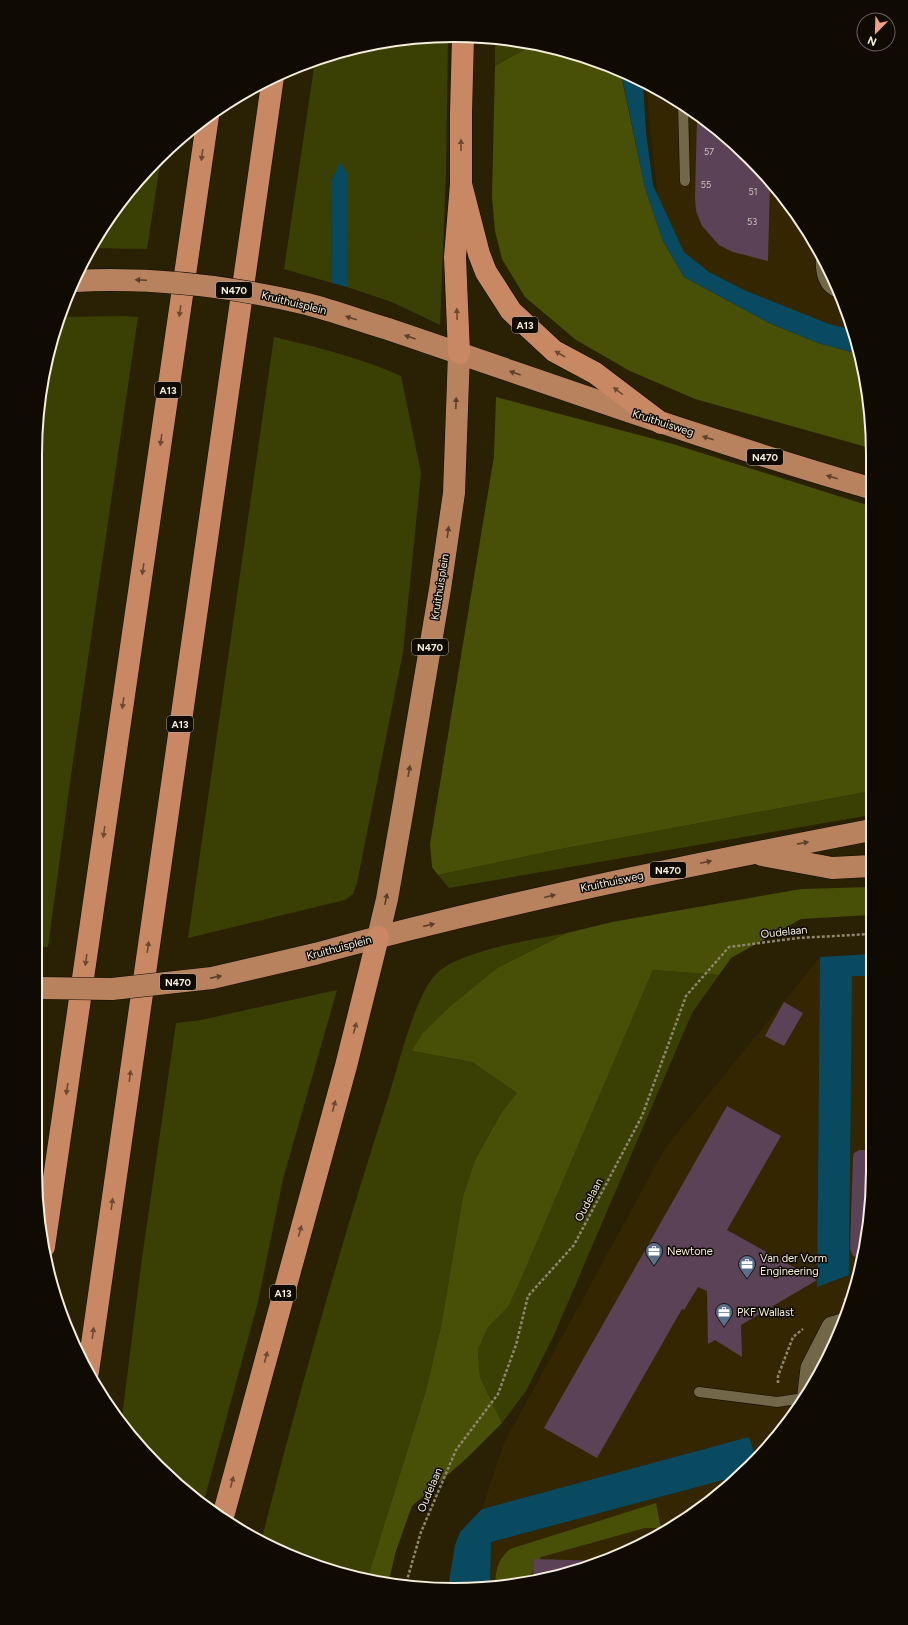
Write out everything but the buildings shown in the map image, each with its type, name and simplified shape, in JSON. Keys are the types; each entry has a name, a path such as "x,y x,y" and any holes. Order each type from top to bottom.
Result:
{"highway":[{"name":"A13","path":"459,353 455,257 461,184 463,42"},
{"name":"A13","path":"89,1363 272,84"},
{"name":"A13","path":"47,1229 207,124"},
{"name":"A13","path":"461,184 479,254 486,272 510,311 554,351 595,373 661,423"},
{"name":"Kruithuisplein","path":"42,988 112,989 212,978 315,954 378,937 403,806 440,589 454,493 459,353 308,304 213,286 117,279 80,281"},
{"name":"Kruithuisweg","path":"459,353 661,423 778,461 866,487"},
{"name":"Kruithuisweg","path":"378,937 586,887 866,831"},
{"name":"N470","path":"750,853 832,868 866,866"},
{"name":"A13","path":"224,1513 348,1058 378,937"}],"street":[{"path":"810,1379 811,1368 832,1327 836,1326"}],"lane":[{"path":"683,111 685,181"},
{"path":"820,265 820,271 825,283 831,288"},
{"path":"699,1392 777,1402 798,1399"}],"path":[{"name":"Oudelaan","path":"407,1580 421,1532 456,1450 498,1394 516,1345 528,1296 574,1245 642,1116 686,996 729,947 798,938 866,934"}],"shaded area":[{"path":"647,90 683,111 705,127 726,144 764,182 797,225 811,248 835,296 849,336 689,267 660,221"},
{"path":"820,957 817,1286 849,1275 852,976 866,976 866,1171 865,1198 858,1251 852,1278 835,1329 824,1353 797,1400 764,1443 754,1453 749,1437 482,1509 504,1443 665,1148"},
{"path":"728,1479 683,1514 636,1541 612,1552 561,1569 534,1575 490,1581 491,1542"}],"green space":[{"path":"448,42 446,173 440,325 392,302 347,287 347,244 340,163 331,182 332,283 284,269 314,67 347,56 374,50 427,43"},
{"path":"495,45 526,49 495,66"},
{"path":"526,49 561,56 622,77 645,188 663,241 684,277 769,323 818,343 853,352 862,400 866,447 695,399 630,371 576,340 525,297 502,259 495,231 492,197 495,66"},
{"path":"160,166 147,249 97,248 127,203 144,182"},
{"path":"66,317 138,317 71,775 48,947 42,947 43,427 50,374 56,347"},
{"path":"274,337 355,358 401,376 421,473 403,652 357,883 353,894 345,900 188,938"},
{"path":"496,397 673,444 866,505 866,792 561,849 438,875 432,867 430,844 494,456"},
{"path":"866,792 866,816 449,888 438,875 561,849"},
{"path":"866,887 866,915 801,919 731,958 719,975 653,970 519,1284 508,1307 488,1327 478,1350 480,1377 502,1423 466,1459 412,1506 396,1551 390,1577 369,1574 426,1390 441,1326 463,1196 475,1160 501,1113 517,1093 472,1062 412,1051 422,1034 454,1003 497,968 567,933 612,922 801,889"},
{"path":"567,933 497,968 454,1003 412,1051 472,1062 517,1093 501,1113 475,1160 463,1196 441,1326 426,1390 369,1574 347,1569 296,1552 263,1536 290,1430 337,1262 408,1032 420,1000 427,986 435,975 446,966 478,953 516,943"},
{"path":"653,970 719,975 692,1013 554,1335 526,1391 502,1423 480,1377 478,1350 488,1327 508,1307 519,1284"},
{"path":"337,990 283,1179 258,1302 204,1499 182,1481 144,1443 122,1415 142,1258 176,1023 201,1020"},
{"path":"656,1503 660,1528 645,1528 541,1557 531,1575 496,1580 500,1561 510,1549"}],"water":[{"path":"622,78 643,88 646,132 653,185 684,252 709,272 744,290 829,324 846,328 853,352 818,343 769,323 684,277 663,241 645,188"},
{"path":"340,162 348,175 347,287 332,283 331,182"},
{"path":"866,954 866,976 852,976 849,1275 817,1287 820,957"},
{"path":"749,1437 754,1453 728,1479 491,1542 490,1581 449,1583 455,1545 460,1532 482,1509"}],"place":[{"name":"Newtone","path":"654,1266"},
{"name":"Van der Vorm Engineering","path":"747,1279"},
{"name":"PKF Wallast","path":"724,1327"}]}
